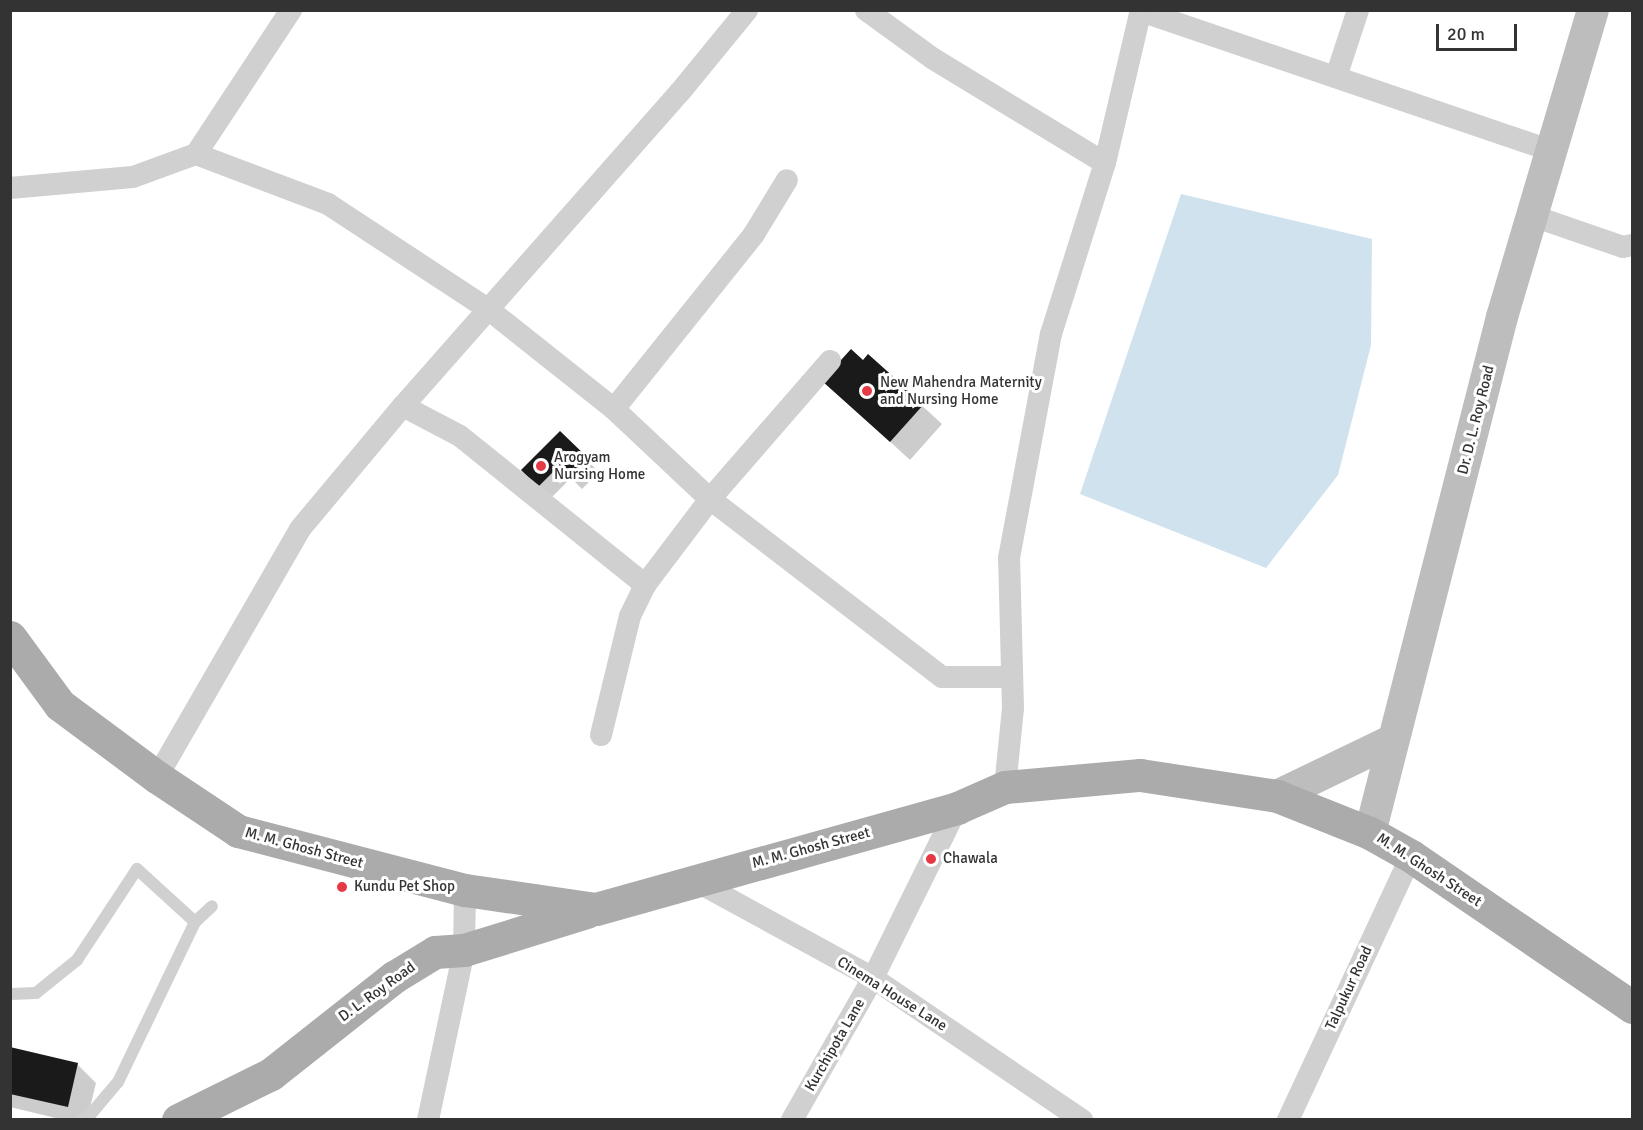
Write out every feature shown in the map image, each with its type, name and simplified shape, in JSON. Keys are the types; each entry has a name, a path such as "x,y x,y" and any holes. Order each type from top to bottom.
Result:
{"main road":[{"name":"M. M. Ghosh Street","path":"10,637 60,705 157,777 238,831 465,890 596,909 957,808 1005,787 1140,775 1277,796 1370,833 1411,856 1632,1007"},
{"name":"D. L. Roy Road","path":"178,1119 271,1074 394,976 435,952 464,950 596,909"}],"street":[{"path":"10,188 134,177 196,154 291,10"},
{"path":"157,777 300,529 403,406 680,92 747,10"},
{"path":"866,10 932,58 1105,163"},
{"path":"1336,78 1358,10"},
{"name":"Dr. D. L. Roy Road","path":"1370,833 1502,317 1593,10"},
{"path":"1005,787 1013,708 1009,558 1051,334 1105,163 1141,11 1552,151"},
{"path":"196,154 328,204 488,309 614,409 710,499 942,677 1012,677"},
{"path":"614,409 754,234 787,180"},
{"path":"1533,216 1623,247 1632,245"},
{"path":"600,735 630,616 645,585 710,499 830,361"},
{"path":"403,406 460,436 645,585"},
{"path":"1277,796 1393,740"},
{"name":"Kurchipota Lane","path":"792,1119 873,978 957,808"},
{"name":"Talpukur Road","path":"1288,1119 1411,856"},
{"name":"Cinema House Lane","path":"694,880 873,978 1082,1119"},
{"path":"428,1119 464,950 465,890"}],"lane":[{"path":"10,994 36,993 76,960 138,869 195,922"},
{"path":"82,1119 90,1115 118,1082 195,922 212,906"}],"water":[{"path":"1181,194 1372,239 1371,345 1338,475 1266,568 1080,494"}],"building":[{"path":"851,349 863,360 868,354 924,404 890,442 822,381"},
{"path":"560,431 588,458 569,477 558,467 538,487 521,470"},
{"path":"10,1047 78,1063 68,1107 10,1094"}],"place":[{"name":"New Mahendra Maternity and Nursing Home","path":"867,391"},
{"name":"Arogyam Nursing Home","path":"541,466"},
{"name":"Chawala","path":"931,859"},
{"name":"Kundu Pet Shop","path":"342,887"}]}
